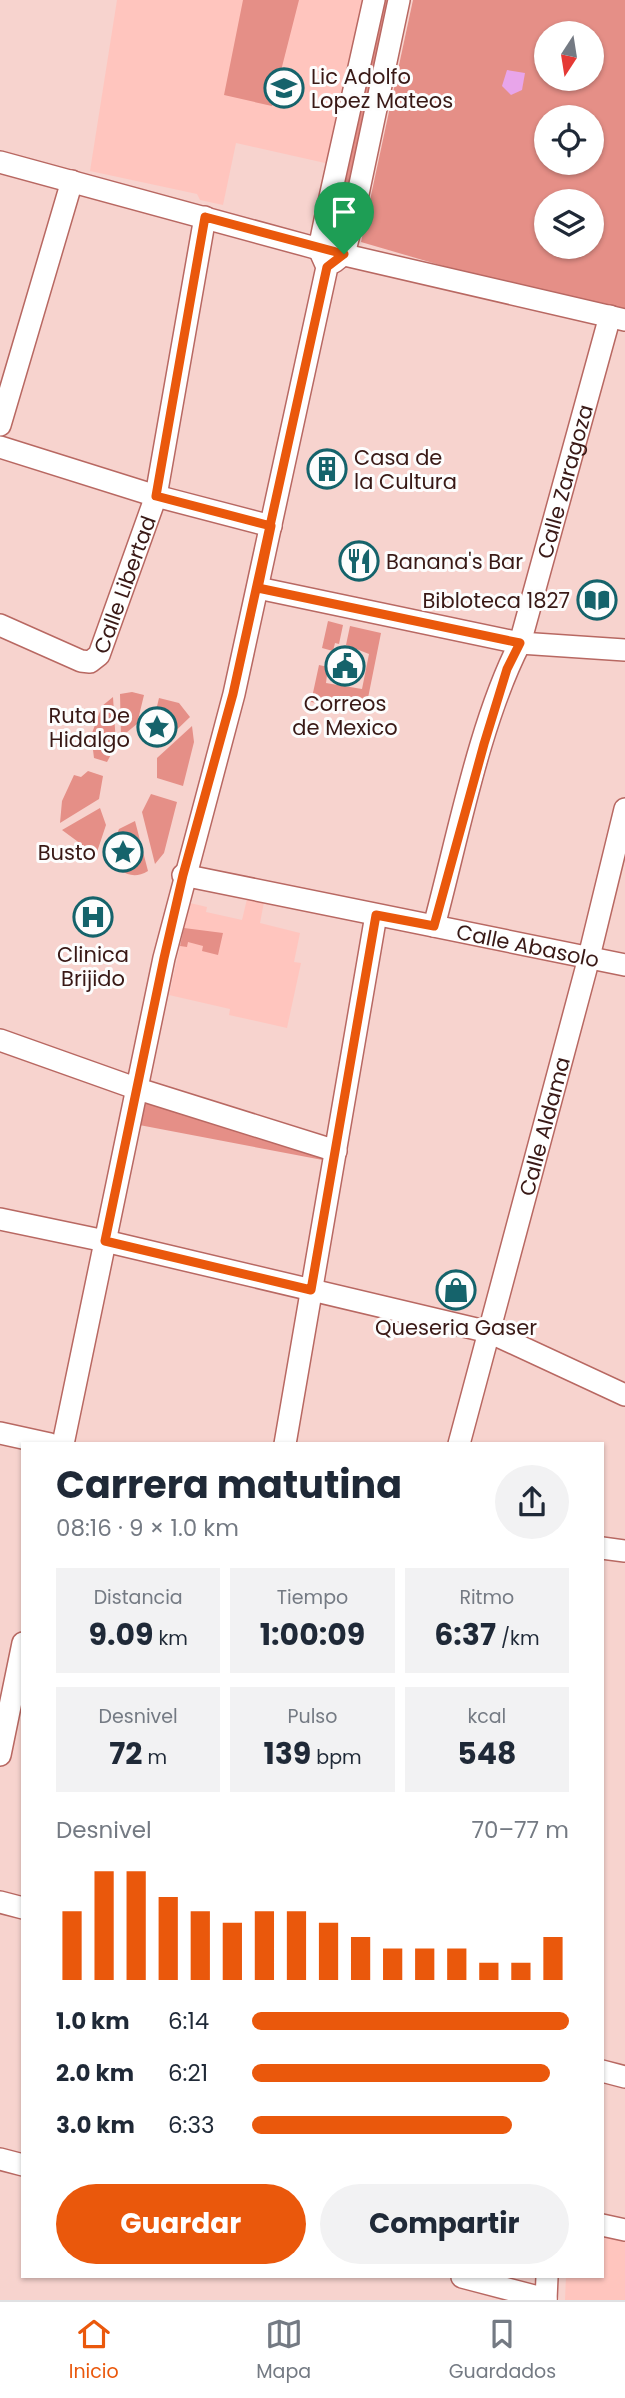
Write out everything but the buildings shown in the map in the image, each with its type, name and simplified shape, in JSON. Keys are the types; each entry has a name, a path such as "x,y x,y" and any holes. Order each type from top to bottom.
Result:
{"street":[{"path":"63,1442 135,1088 183,875 233,694 258,588 374,0"},
{"path":"344,254 399,0"},
{"path":"0,162 205,217 323,258 344,254 617,318"},
{"path":"0,425 72,181"},
{"name":"Calle Libertad","path":"0,625 81,661 92,662 99,655 156,496 205,217"},
{"name":"Calle Zaragoza","path":"434,926 484,744 507,669 520,643 617,318"},
{"path":"0,447 156,496 271,526"},
{"path":"258,588 520,643 625,650"},
{"name":"Calle Aldama","path":"460,1442 589,958 625,809"},
{"name":"Calle Abasolo","path":"183,875 625,965"},
{"path":"285,1442 376,915"},
{"path":"0,1040 135,1088 336,1151"},
{"path":"0,1219 105,1241 489,1332 625,1395"},
{"path":"0,1433 41,1442"},
{"path":"604,1548 625,1551"},
{"path":"0,1755 21,1653"},
{"path":"0,1902 21,1907"},
{"path":"604,2072 625,2077"},
{"path":"0,2160 21,2165"},
{"path":"604,2225 625,2230"},
{"path":"466,2278 546,2299 547,2278"}],"shaded area":[{"path":"117,0 368,0 334,165 236,143 223,205 200,200 197,194 90,171"},
{"path":"243,0 299,0 272,106 224,95"},
{"path":"376,0 397,0 350,226 328,249"},
{"path":"413,0 625,0 625,319 361,242"},
{"path":"507,70 525,73 522,90 511,95 502,86"},
{"path":"328,621 343,625 339,644 335,643 333,651 322,648"},
{"path":"350,626 381,633 366,708 323,700 322,704 311,702 319,665 328,667 326,683 362,689 369,654 346,645"},
{"path":"132,692 144,695 137,724 121,737 120,694"},
{"path":"113,697 116,745 107,762 94,758 93,750 88,744 102,706"},
{"path":"159,698 179,703 190,717 158,748 155,733 159,735 163,722 154,719"},
{"path":"192,726 194,742 183,786 157,778 157,758"},
{"path":"88,771 103,776 99,799 60,823 62,801 74,775 81,777"},
{"path":"151,794 177,802 164,853 155,864 142,812"},
{"path":"100,808 106,825 96,855 62,830"},
{"path":"135,821 148,871 131,875 107,861 108,856 126,862 129,850 113,844 119,829"},
{"path":"247,899 264,902 260,923 300,933 294,962 301,963 287,1028 229,1015 230,1009 169,995 190,903 207,907 206,912 242,920"},
{"path":"184,928 223,933 218,955 202,951 203,946 188,942 187,947 180,946"},
{"path":"140,1101 330,1151 328,1161 134,1124"},
{"path":"604,2235 625,2239 625,2300 565,2300 566,2278 604,2278"}],"place":[{"name":"Lic Adolfo Lopez Mateos","path":"284,88"},
{"name":"Casa de la Cultura","path":"327,469"},
{"name":"Banana's Bar","path":"359,561"},
{"name":"Bibloteca 1827","path":"597,600"},
{"name":"Correos de Mexico","path":"345,666"},
{"name":"Ruta De Hidalgo","path":"157,727"},
{"name":"Busto","path":"123,852"},
{"name":"Clinica Brijido","path":"93,917"},
{"name":"Queseria Gaser","path":"456,1290"}],"route":[{"path":"344,254 205,217 156,496 271,526 258,588 520,643 507,669 484,744 434,926 376,915 311,1290 105,1241 164,958 183,875 233,694 258,588 327,267 344,254"}]}
